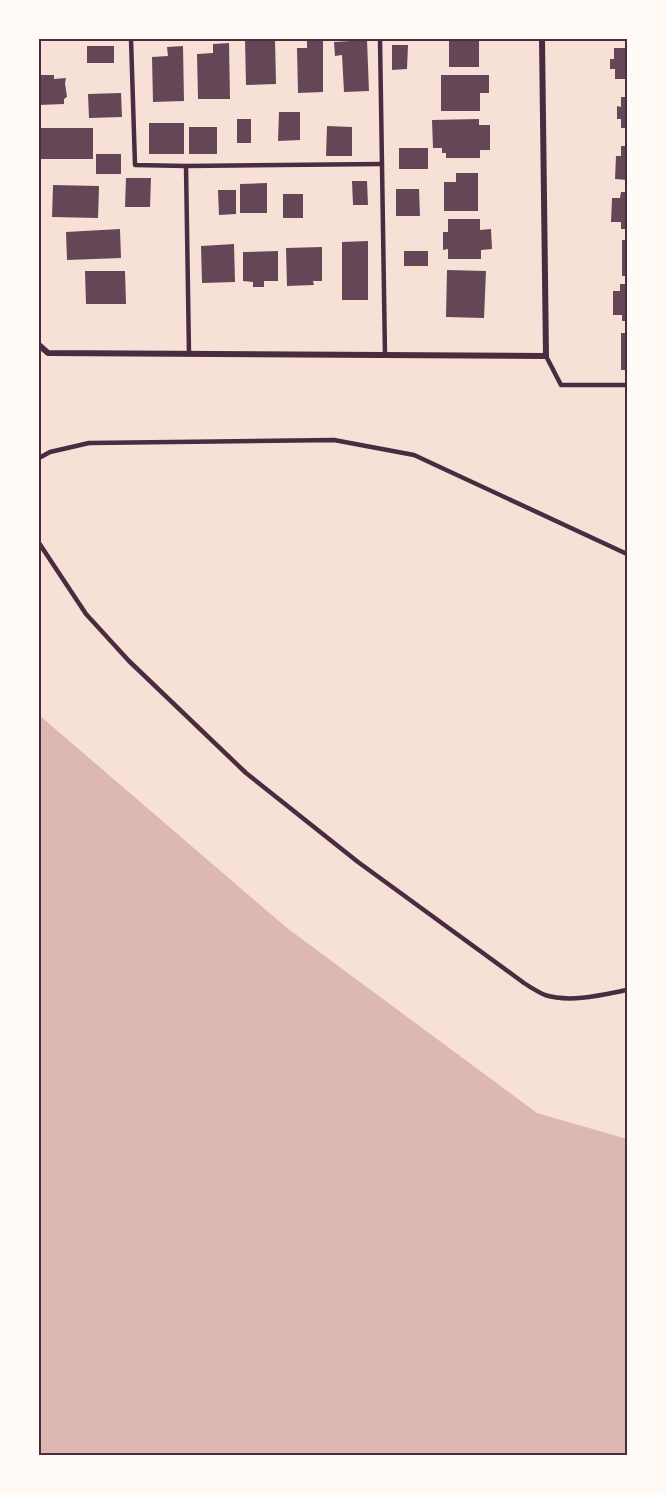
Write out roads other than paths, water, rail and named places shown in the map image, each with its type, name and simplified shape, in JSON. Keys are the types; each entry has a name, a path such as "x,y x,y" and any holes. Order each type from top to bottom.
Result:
{"street":[{"path":"39,345 48,352 546,356 542,39"}],"lane":[{"path":"131,39 135,165 382,164"},
{"path":"380,39 384,355"},
{"path":"186,166 189,354"},
{"path":"546,356 561,385 627,385"},
{"path":"39,458 50,452 89,443 334,440 414,455 627,554"},
{"path":"39,543 86,614 129,661 246,773 358,862 524,983 545,994 567,998 627,990"}]}
